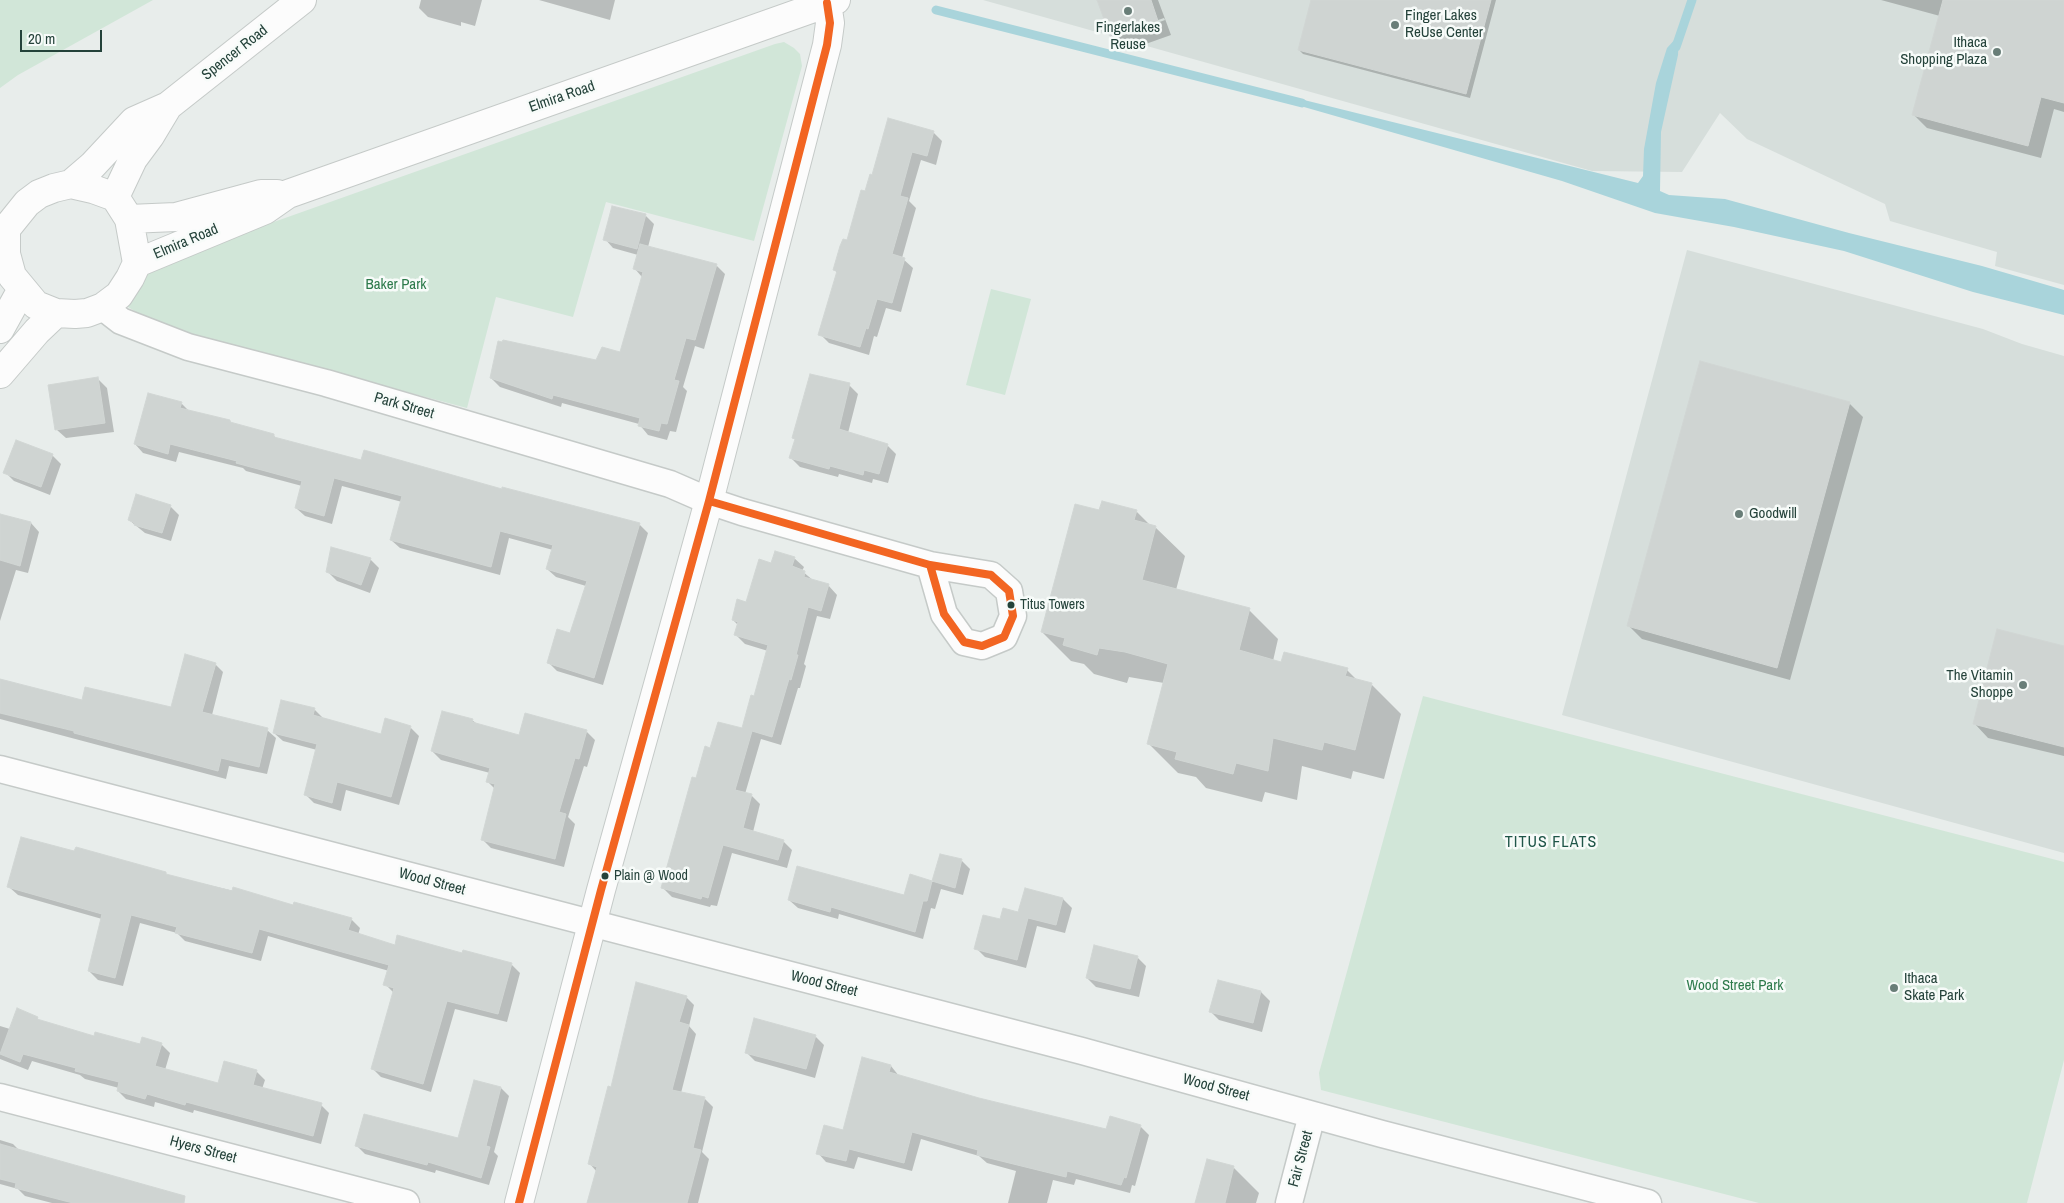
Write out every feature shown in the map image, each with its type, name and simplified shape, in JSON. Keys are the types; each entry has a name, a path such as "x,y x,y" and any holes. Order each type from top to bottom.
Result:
{"street":[{"name":"Spencer Road","path":"72,184 92,166 134,121 168,106 302,0"},
{"name":"Elmira Road","path":"137,263 265,210 288,194 831,2"},
{"path":"519,1203 592,924 709,501 827,45 831,2"},
{"name":"Spencer Road","path":"122,208 133,159 150,136 168,106"},
{"path":"0,329 11,281 3,231 27,203 39,194 72,184 93,189 122,208 137,263 119,295 103,307 87,313 56,313 36,305 11,281"},
{"name":"Elmira Road","path":"122,208 176,217 260,194 288,194"},
{"name":"Park Street","path":"103,307 120,322 151,335 188,347 326,383 670,484 709,501 930,565"},
{"path":"0,374 37,331 56,313"},
{"name":"Wood Street","path":"0,770 1082,1051 1312,1115 1648,1203"},
{"name":"Hyers Street","path":"0,1097 406,1203"},
{"name":"Fair Street","path":"1289,1203 1312,1115"}],"shaded area":[{"path":"983,0 2064,0 2064,285 1995,266 1997,252 1890,221 1885,204 1747,139 1720,113 1682,172 1592,171"},
{"path":"1687,250 1983,329 2022,344 2064,356 2064,853 1562,715"}],"green space":[{"path":"0,0 153,0 18,75 0,88"},
{"name":"Baker Park","path":"784,42 800,54 802,66 754,241 606,202 573,317 496,297 467,408 181,332 147,319 125,305 147,275 164,261"},
{"path":"991,289 1031,299 1005,395 966,385"},
{"name":"Wood Street Park","path":"1423,696 2064,862 2064,1060 2027,1203 1759,1203 1321,1090 1319,1073"}],"water":[{"path":"1679,35 1678,55 1661,132 1660,191 1669,195 1725,199 1849,233 1982,266 2064,290 2064,315 1973,292 1844,251 1734,227 1655,213 1562,181 1290,103 1292,97 1638,183 1643,176 1644,149 1656,83 1667,48"}],"building":[{"name":"Fingerlakes Reuse","path":"1097,0 1151,0 1158,21 1111,38"},
{"name":"Finger Lakes ReUse Center","path":"1311,0 1491,0 1466,94 1298,50"},
{"name":"Ithaca Shopping Plaza","path":"1943,0 2064,0 2064,103 2041,97 2028,146 1912,115"},
{"path":"888,118 934,131 927,156 912,152 900,196 908,198 892,254 905,258 892,303 877,299 868,329 866,328 860,347 818,335 837,271 833,270 840,246 843,239 847,240 861,190 865,191 870,174 872,175"},
{"path":"612,206 646,214 637,249 603,240"},
{"path":"640,244 717,264 695,340 686,338 674,380 679,381 667,424 661,423 659,431 638,426 640,418 553,395 552,399 490,378 498,341 502,342 503,340 596,360 602,347 620,352 643,272 633,269"},
{"name":"Goodwill","path":"1700,361 1850,402 1777,668 1627,626"},
{"path":"810,374 850,383 839,429 888,444 879,474 864,470 863,475 830,466 829,469 789,458 795,439 792,438"},
{"path":"98,377 105,423 55,430 48,385"},
{"path":"148,393 182,402 180,408 230,420 230,422 274,434 274,437 361,460 364,450 502,489 502,487 640,523 594,678 547,663 557,629 570,633 587,581 546,569 553,545 500,531 491,567 390,540 402,496 334,478 324,516 295,508 302,481 236,463 237,461 170,444 168,454 134,444"},
{"path":"16,440 53,454 41,487 3,473"},
{"path":"136,494 171,505 162,533 134,525 135,523 128,520"},
{"path":"1102,501 1137,510 1134,520 1156,526 1142,580 1250,608 1239,650 1281,662 1284,652 1348,668 1345,676 1372,683 1355,750 1324,742 1322,750 1273,738 1268,771 1236,763 1233,774 1175,759 1177,752 1147,744 1168,664 1125,652 1099,648 1097,655 1063,645 1065,638 1041,632 1075,504 1099,510"},
{"path":"0,514 31,522 20,566 0,560"},
{"path":"331,547 371,558 361,585 326,572"},
{"path":"775,551 795,557 792,566 805,571 804,577 829,584 821,611 808,607 796,655 798,655 772,737 752,731 735,790 752,794 743,828 784,840 778,860 723,845 708,898 702,896 701,899 661,888 692,777 696,778 705,746 710,748 718,722 742,728 751,695 754,696 768,645 734,635 738,622 732,620 737,599 746,602 759,559 771,563"},
{"name":"The Vitamin Shoppe","path":"1997,629 2064,646 2064,747 1973,724"},
{"path":"185,654 216,663 202,712 268,728 259,767 221,758 218,771 74,733 74,731 0,713 0,679 82,700 85,687 171,707"},
{"path":"281,700 315,708 313,715 381,734 385,718 411,726 391,797 337,782 332,803 304,795 317,744 273,733"},
{"path":"442,711 473,719 472,722 519,735 525,713 587,730 579,759 575,758 559,812 566,814 555,859 481,840 495,784 486,782 490,768 431,751"},
{"path":"21,837 74,851 76,847 166,872 166,874 232,891 233,887 293,905 294,902 352,918 348,930 395,945 397,935 462,953 463,950 512,963 498,1014 447,1001 423,1084 371,1069 394,988 383,985 389,965 259,929 252,953 175,933 177,927 131,915 115,978 88,971 102,914 7,887"},
{"path":"940,854 962,859 955,888 932,881"},
{"path":"797,866 904,895 910,874 932,881 927,901 923,901 915,932 831,907 830,912 788,900"},
{"path":"1025,888 1063,898 1056,925 1028,918 1017,960 974,949 983,915 1000,919 1003,908 1018,912"},
{"path":"1094,945 1138,956 1130,989 1086,978"},
{"path":"1218,980 1261,991 1253,1023 1209,1012"},
{"path":"636,982 687,996 679,1022 689,1025 672,1090 705,1097 693,1148 701,1150 687,1203 587,1203 597,1167 588,1164 608,1086 611,1087"},
{"path":"17,1008 38,1017 37,1019 94,1036 95,1032 140,1044 142,1037 162,1043 155,1066 218,1083 224,1061 257,1070 253,1085 322,1103 313,1136 186,1102 185,1105 147,1094 145,1099 117,1091 119,1082 75,1071 76,1068 23,1054 20,1062 0,1054"},
{"path":"754,1018 816,1035 806,1069 745,1053"},
{"path":"862,1057 891,1065 889,1072 979,1098 1106,1129 1110,1116 1141,1125 1126,1178 1124,1177 1121,1185 1067,1171 1066,1177 977,1155 978,1150 912,1132 904,1163 849,1149 846,1161 816,1154 824,1125 843,1130"},
{"path":"474,1080 501,1087 486,1146 490,1147 481,1178 428,1162 427,1165 355,1146 364,1114 458,1138"},
{"path":"0,1144 185,1196 184,1203 73,1203 15,1188 16,1183 0,1179"},
{"path":"1207,1159 1234,1166 1225,1203 1195,1203"}],"waterway":[{"path":"1676,47 1692,0"},
{"path":"936,10 1302,103"}],"transit line":[{"path":"519,1203 601,890 709,501 827,45 830,23 827,3"},
{"path":"709,501 930,565"},
{"path":"930,565 991,575"},
{"path":"930,565 991,575"},
{"path":"930,565 944,614 964,642 982,646 1004,637 1013,616 1009,591 991,575"}],"place":[{"name":"Fingerlakes Reuse","path":"1128,11"},
{"name":"Finger Lakes ReUse Center","path":"1395,25"},
{"name":"Ithaca Shopping Plaza","path":"1997,52"},
{"name":"Goodwill","path":"1739,514"},
{"name":"Titus Towers","path":"1011,605"},
{"name":"The Vitamin Shoppe","path":"2023,685"},
{"name":"Plain @ Wood","path":"605,876"},
{"name":"Ithaca Skate Park","path":"1894,988"}],"district":[{"name":"TITUS FLATS","path":"1551,843"}]}
